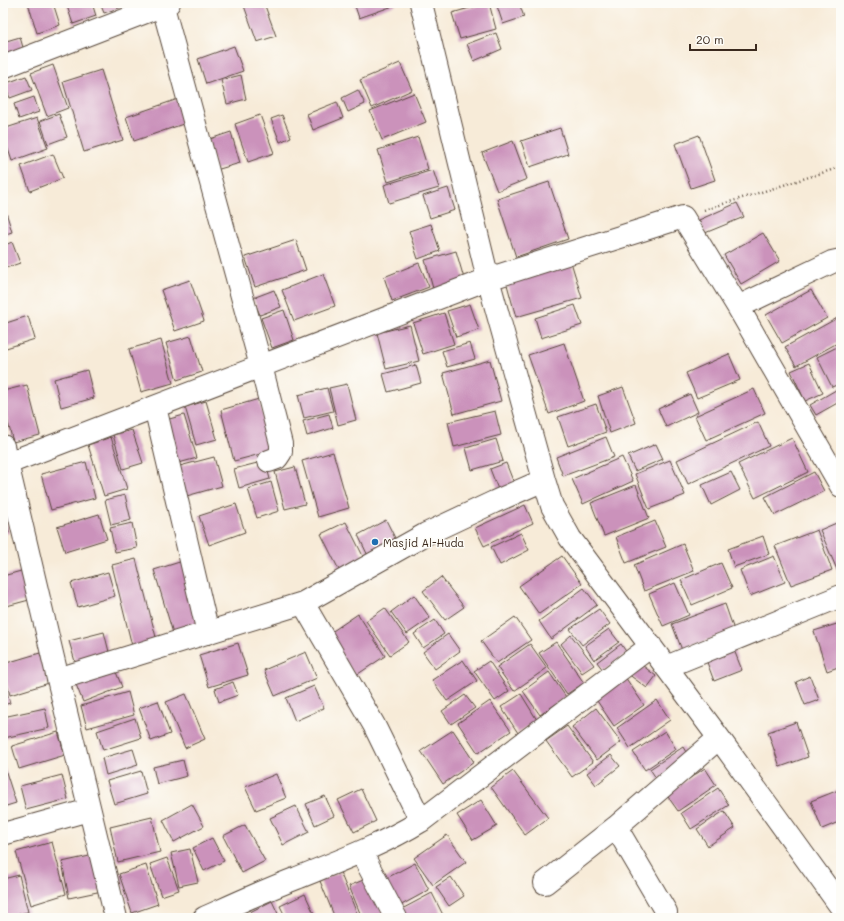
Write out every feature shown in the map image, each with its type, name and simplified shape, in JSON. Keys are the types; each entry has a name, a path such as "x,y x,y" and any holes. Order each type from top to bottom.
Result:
{"street":[{"path":"420,3 488,279 552,506 570,538 719,738 841,907"},
{"path":"3,67 164,4 261,366 281,448 281,452 277,458 269,461"},
{"path":"116,918 4,458 155,407 488,279 683,216 738,307 841,486"},
{"path":"738,307 832,262 841,260"},
{"path":"155,407 208,633"},
{"path":"58,679 303,603 426,534 544,480"},
{"path":"666,667 841,596"},
{"path":"303,603 374,724 421,821"},
{"path":"204,918 361,852 407,830 421,821 650,646"},
{"path":"545,883 616,827 719,738"},
{"path":"3,834 89,810"},
{"path":"616,827 666,912"},
{"path":"361,852 396,918"}],"path":[{"path":"683,216 841,167"}],"building":[{"path":"28,3 53,3 60,25 37,33"},
{"path":"66,3 92,3 96,16 73,24"},
{"path":"100,3 133,3 104,13"},
{"path":"243,3 264,3 276,36 257,42"},
{"path":"354,3 395,3 396,5 359,18"},
{"path":"461,3 476,3 462,8"},
{"path":"489,3 496,29 460,39 452,13"},
{"path":"496,3 519,3 524,17 503,24"},
{"path":"496,33 502,49 474,61 467,44"},
{"path":"20,37 24,51 3,57 3,42"},
{"path":"234,46 243,71 206,84 198,59"},
{"path":"400,63 412,90 372,108 360,80"},
{"path":"53,65 68,108 47,116 31,73"},
{"path":"101,70 123,140 84,152 63,82"},
{"path":"241,75 246,99 227,104 221,80"},
{"path":"26,76 32,90 10,98 4,84"},
{"path":"358,90 365,104 348,112 342,98"},
{"path":"414,93 426,122 382,140 370,111"},
{"path":"34,97 39,112 19,119 14,104"},
{"path":"178,99 186,123 134,141 126,117"},
{"path":"337,102 343,118 313,130 307,114"},
{"path":"59,114 67,137 48,144 40,121"},
{"path":"260,115 274,153 248,162 235,124"},
{"path":"282,115 291,137 280,142 271,119"},
{"path":"37,118 48,148 12,161 3,134 3,129"},
{"path":"560,128 568,154 530,167 521,141"},
{"path":"231,132 240,163 216,170 207,140"},
{"path":"699,135 715,180 691,188 675,144"},
{"path":"418,137 428,169 388,182 378,150"},
{"path":"513,141 527,179 497,191 482,153"},
{"path":"53,154 63,178 30,191 21,166"},
{"path":"433,170 439,188 389,203 384,185"},
{"path":"549,182 568,239 516,257 497,199"},
{"path":"448,188 455,210 430,218 423,196"},
{"path":"3,196 7,207 3,209"},
{"path":"737,203 744,217 705,233 699,220"},
{"path":"6,212 12,232 3,235 3,213"},
{"path":"431,224 440,251 418,259 409,231"},
{"path":"763,233 780,261 741,284 724,255"},
{"path":"296,240 306,270 255,287 245,257"},
{"path":"12,242 20,263 3,269 3,246"},
{"path":"456,251 465,282 434,292 425,260"},
{"path":"571,262 582,298 516,317 506,281"},
{"path":"419,263 429,287 392,301 384,277"},
{"path":"323,274 335,306 294,321 282,290"},
{"path":"190,280 204,321 175,331 161,290"},
{"path":"274,290 281,307 260,315 253,298"},
{"path":"811,290 827,318 782,343 766,315"},
{"path":"470,304 479,330 456,337 447,311"},
{"path":"575,305 582,325 541,338 535,318"},
{"path":"284,310 294,340 272,348 261,318"},
{"path":"444,313 454,344 423,354 413,323"},
{"path":"28,316 35,339 3,349 3,324"},
{"path":"841,316 841,341 796,366 785,347"},
{"path":"410,325 419,361 386,369 377,333"},
{"path":"191,336 202,372 177,380 166,343"},
{"path":"161,340 173,383 141,392 129,349"},
{"path":"470,343 475,359 447,367 442,351"},
{"path":"564,343 584,401 549,414 528,355"},
{"path":"839,346 841,349 841,383 832,387 817,357"},
{"path":"729,354 740,380 697,398 686,373"},
{"path":"490,360 501,401 454,414 443,373"},
{"path":"809,363 823,393 805,401 791,371"},
{"path":"416,365 421,383 388,392 383,374"},
{"path":"87,370 94,398 61,407 54,379"},
{"path":"347,384 356,420 338,425 329,388"},
{"path":"27,385 40,435 13,442 3,403 3,391"},
{"path":"623,387 636,423 610,433 598,396"},
{"path":"841,387 841,401 816,415 810,405"},
{"path":"327,388 333,411 304,418 298,395"},
{"path":"754,389 765,413 706,440 695,416"},
{"path":"690,394 698,412 666,427 658,409"},
{"path":"259,399 272,451 234,461 221,410"},
{"path":"206,401 217,439 196,445 185,407"},
{"path":"596,404 606,432 568,446 558,417"},
{"path":"495,411 501,435 454,447 448,422"},
{"path":"329,414 333,428 307,436 303,421"},
{"path":"184,415 197,458 175,464 162,421"},
{"path":"758,422 769,446 688,484 677,460"},
{"path":"132,430 143,463 123,469 113,435"},
{"path":"111,437 127,489 104,496 88,445"},
{"path":"606,437 614,457 563,476 556,457"},
{"path":"792,438 808,472 755,498 738,464"},
{"path":"496,439 503,461 472,470 466,448"},
{"path":"656,444 663,459 635,471 628,456"},
{"path":"333,452 349,508 318,517 302,461"},
{"path":"214,457 222,486 183,497 176,467"},
{"path":"622,457 633,481 583,504 572,479"},
{"path":"670,460 685,495 649,509 635,474"},
{"path":"265,461 270,479 239,488 234,469"},
{"path":"86,462 95,498 51,510 41,474"},
{"path":"506,463 517,491 501,497 490,469"},
{"path":"295,467 305,504 285,509 275,472"},
{"path":"731,472 740,490 711,505 702,485"},
{"path":"814,472 824,491 775,515 765,497"},
{"path":"271,482 279,511 257,518 248,489"},
{"path":"636,485 649,518 604,536 591,503"},
{"path":"125,495 131,520 111,525 105,500"},
{"path":"236,504 245,532 209,545 199,516"},
{"path":"525,505 533,523 484,546 475,528"},
{"path":"99,514 107,539 65,552 57,527"},
{"path":"5,515 9,533 3,534 3,516"},
{"path":"386,520 400,548 371,562 358,535"},
{"path":"655,521 666,547 626,563 616,537"},
{"path":"841,521 841,579 820,530"},
{"path":"346,522 365,560 340,572 321,534"},
{"path":"132,523 137,548 115,552 110,528"},
{"path":"817,530 832,570 791,585 775,546"},
{"path":"521,533 529,550 500,565 491,547"},
{"path":"763,536 769,554 734,567 728,549"},
{"path":"683,544 694,571 644,591 634,565"},
{"path":"562,556 582,584 539,614 519,586"},
{"path":"774,556 785,582 750,596 740,570"},
{"path":"136,559 158,645 133,650 112,565"},
{"path":"186,560 204,624 173,633 154,570"},
{"path":"721,563 732,588 692,605 681,580"},
{"path":"21,571 29,600 3,607 3,576"},
{"path":"108,572 115,596 78,607 71,583"},
{"path":"441,577 464,607 445,620 423,591"},
{"path":"675,583 689,615 663,626 649,594"},
{"path":"584,588 597,605 551,639 539,621"},
{"path":"414,595 430,618 407,634 391,612"},
{"path":"725,604 734,630 682,650 672,624"},
{"path":"385,608 409,642 390,655 366,621"},
{"path":"599,609 610,624 582,645 570,629"},
{"path":"358,614 385,656 355,676 327,635"},
{"path":"515,617 531,640 497,663 481,641"},
{"path":"435,620 444,634 423,648 414,634"},
{"path":"840,623 841,666 827,671 814,631"},
{"path":"609,629 619,642 594,660 585,646"},
{"path":"104,632 110,656 76,665 69,641"},
{"path":"448,634 460,651 435,669 423,652"},
{"path":"571,635 594,665 582,673 561,644"},
{"path":"556,642 584,683 567,694 539,653"},
{"path":"238,643 248,675 209,687 199,655"},
{"path":"530,644 547,668 514,691 497,667"},
{"path":"621,644 627,653 603,670 597,662"},
{"path":"732,645 742,670 714,681 705,657"},
{"path":"306,652 317,678 275,696 264,670"},
{"path":"40,653 49,683 10,695 3,670 3,664"},
{"path":"463,660 477,681 447,701 432,680"},
{"path":"489,661 509,691 495,701 474,671"},
{"path":"638,662 656,676 647,688 628,674"},
{"path":"114,667 122,687 83,702 75,682"},
{"path":"549,672 566,697 540,715 523,691"},
{"path":"623,674 644,705 614,726 593,695"},
{"path":"810,676 819,700 805,705 796,682"},
{"path":"3,679 10,703 3,705"},
{"path":"233,682 238,695 219,702 215,689"},
{"path":"314,686 324,708 295,721 286,698"},
{"path":"128,692 134,715 87,728 81,706"},
{"path":"186,694 205,739 185,748 166,702"},
{"path":"521,694 537,720 518,733 501,707"},
{"path":"465,695 475,708 451,724 442,711"},
{"path":"657,700 670,720 630,748 617,728"},
{"path":"158,701 170,734 151,741 139,708"},
{"path":"490,701 511,731 478,753 458,723"},
{"path":"45,708 49,728 4,738 3,717"},
{"path":"596,708 621,742 597,760 572,727"},
{"path":"135,718 141,738 103,750 97,731"},
{"path":"796,722 808,757 780,767 768,732"},
{"path":"567,726 593,762 572,777 546,741"},
{"path":"453,730 474,762 443,784 421,751"},
{"path":"665,731 676,749 645,770 633,752"},
{"path":"58,732 65,755 19,769 12,746"},
{"path":"683,747 690,759 658,781 650,769"},
{"path":"133,749 138,765 106,775 102,758"},
{"path":"611,755 620,766 596,785 587,773"},
{"path":"183,760 187,776 157,784 153,767"},
{"path":"3,763 16,803 3,807"},
{"path":"705,768 716,785 678,811 666,794"},
{"path":"141,771 147,794 114,804 107,781"},
{"path":"513,771 548,818 525,835 491,787"},
{"path":"276,774 286,798 256,810 245,787"},
{"path":"62,775 68,799 26,810 20,786"},
{"path":"718,788 729,805 691,829 681,813"},
{"path":"361,789 376,821 354,832 338,800"},
{"path":"841,789 841,821 822,829 811,801"},
{"path":"325,796 334,816 315,825 306,804"},
{"path":"481,800 497,826 473,840 457,815"},
{"path":"192,804 204,826 174,842 163,820"},
{"path":"296,806 309,832 283,845 270,818"},
{"path":"724,811 735,828 708,846 697,829"},
{"path":"152,817 160,852 118,862 110,827"},
{"path":"245,825 265,861 242,873 223,836"},
{"path":"447,835 466,862 433,885 414,858"},
{"path":"212,838 224,861 204,871 193,848"},
{"path":"52,842 66,894 31,905 16,852"},
{"path":"190,849 198,882 179,886 171,853"},
{"path":"94,855 102,891 69,898 62,862"},
{"path":"167,858 179,890 161,896 150,864"},
{"path":"415,863 429,890 396,908 381,881"},
{"path":"146,865 158,904 132,913 119,874"},
{"path":"340,872 358,916 354,918 335,918 320,881"},
{"path":"19,875 28,912 3,918 3,879"},
{"path":"451,877 464,896 449,906 436,887"},
{"path":"368,878 385,918 362,918 349,886"},
{"path":"432,893 444,917 443,918 404,918 400,910"},
{"path":"305,894 316,918 286,918 280,906"},
{"path":"272,901 280,918 253,918 250,912"}],"place":[{"name":"Masjid Al-Huda","path":"375,542"}]}
